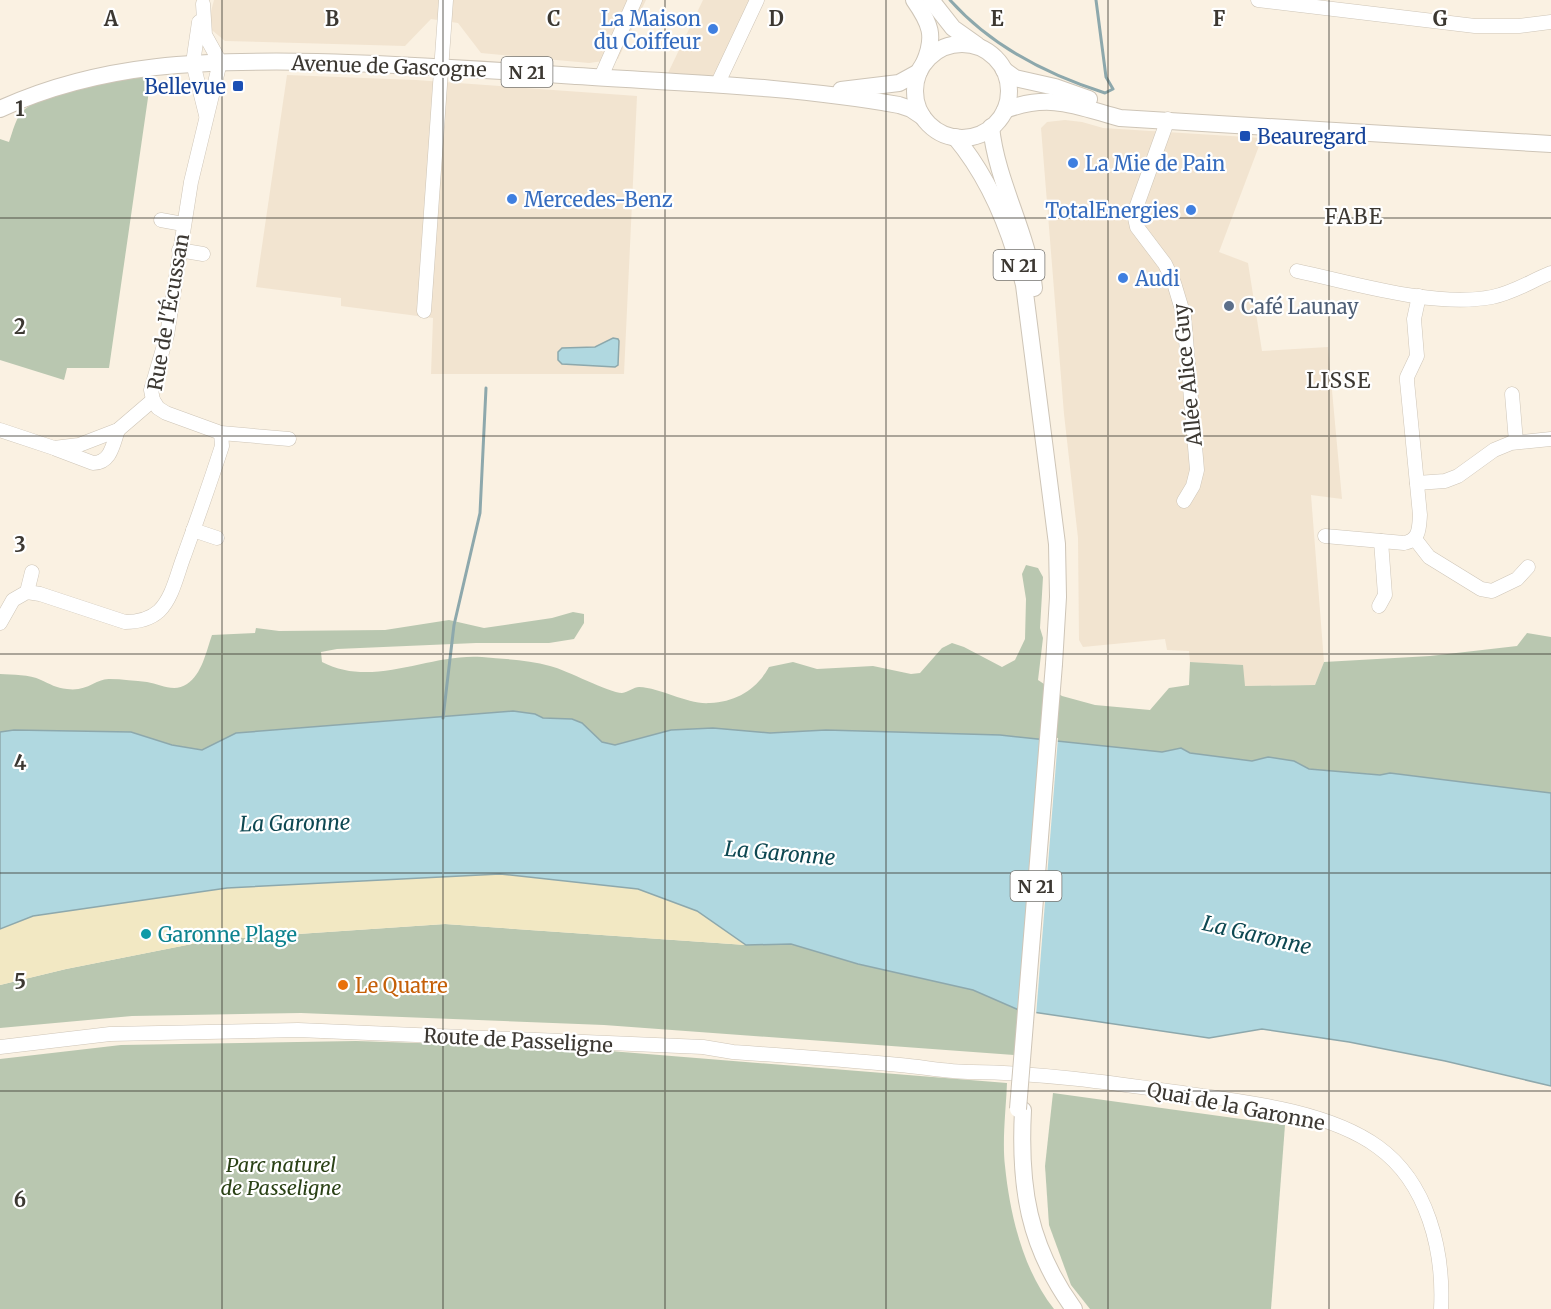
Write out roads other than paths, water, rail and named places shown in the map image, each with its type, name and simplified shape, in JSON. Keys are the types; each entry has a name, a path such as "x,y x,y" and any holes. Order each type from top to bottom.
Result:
{"main road":[{"path":"914,0 925,18 932,40 915,87 916,103 931,127 942,134 968,138 992,127 1005,110 1008,90 1004,70"},
{"path":"931,0 953,28 978,47 989,52 1004,70 1016,78 1164,119"},
{"path":"921,68 935,52 948,46 963,44 978,47"},
{"name":"Avenue de Gascogne","path":"0,109 52,88 92,77 152,67 220,62 395,64 820,92 898,105 911,109 923,117"},
{"name":"Avenue de Gascogne","path":"820,92 899,83 921,68"},
{"path":"1005,110 1023,103 1046,101 1071,104 1120,118 1551,144"},
{"name":"N 21","path":"992,127 994,152 1001,177 1024,236 1034,286 1037,340 1063,542 1063,591 1016,1162 1023,1214 1044,1273 1067,1309"},
{"name":"N 21","path":"955,137 972,158 1003,217 1024,285 1057,544 1057,664"},
{"name":"N 21","path":"1021,1109 1022,1168 1030,1220 1050,1274 1074,1309"}],"street":[{"path":"424,310 446,0"},
{"path":"601,77 635,0"},
{"path":"717,85 757,0"},
{"path":"1258,0 1475,26 1519,26 1551,22"},
{"path":"203,2 205,35 220,62"},
{"path":"194,63 203,2"},
{"name":"Rue de l'Écussan","path":"220,62 183,224 167,335 151,390 158,408 166,413 220,433 289,439"},
{"name":"Rue de l'Écussan","path":"194,63 207,117"},
{"name":"Allée Alice Guy","path":"1164,119 1136,208 1135,218 1142,235 1165,264 1174,283 1184,316 1197,470 1193,486 1184,501"},
{"path":"161,220 183,224"},
{"path":"179,250 203,254"},
{"path":"1297,271 1419,296 1466,300 1492,297 1518,289 1551,273"},
{"path":"1325,536 1404,543 1415,539 1418,534 1417,483 1407,381 1417,356 1414,319 1419,296"},
{"path":"1512,394 1516,442"},
{"path":"54,448 86,443 118,430 153,400"},
{"path":"0,430 93,463 99,463 108,458 118,430"},
{"path":"0,623 14,600 27,592 40,594 124,622 137,622 157,612 166,602 194,530 222,446 220,433"},
{"path":"1417,483 1445,481 1458,476 1494,450 1516,442 1551,439"},
{"path":"194,530 217,538"},
{"path":"1415,539 1429,557 1481,589 1492,591 1517,579 1528,567"},
{"path":"1379,606 1385,595 1381,541"},
{"path":"27,592 32,572"},
{"name":"Route de Passeligne","path":"0,1047 110,1034 298,1030 703,1047 733,1052 971,1072 1036,1074"},
{"name":"Quai de la Garonne","path":"1036,1074 1189,1094 1277,1109 1322,1120 1364,1138 1401,1167 1422,1200 1431,1223 1439,1261 1441,1309"},
{"name":"Quai de la Garonne","path":"1442,1290 1448,1309"}],"water":[{"path":"613,338 619,341 618,365 615,367 562,364 558,360 558,352 562,348 595,347"},
{"name":"La Garonne","path":"513,711 535,714 543,718 572,719 582,723 602,742 615,745 671,730 713,728 770,733 826,730 1000,735 1162,752 1181,748 1190,753 1252,761 1268,757 1294,761 1309,769 1380,775 1390,773 1551,793 1551,1086 1445,1061 1349,1042 1262,1029 1209,1038 1019,1010 973,990 858,964 791,944 746,945 697,911 638,889 500,874 227,888 33,916 0,929 0,732 14,730 131,732 172,745 202,750 236,733"}],"waterway":[{"path":"950,0 1002,45 1042,68 1105,93 1113,89 1106,77 1096,0"},
{"path":"443,718 454,625 480,513 486,388"}],"place":[{"name":"La Maison du Coiffeur","path":"713,29"},
{"name":"Bellevue","path":"238,86"},
{"name":"Beauregard","path":"1245,136"},
{"name":"La Mie de Pain","path":"1073,163"},
{"name":"Mercedes-Benz","path":"512,199"},
{"name":"TotalEnergies","path":"1191,210"},
{"name":"Audi","path":"1123,278"},
{"name":"Café Launay","path":"1229,306"},
{"name":"Garonne Plage","path":"146,934"},
{"name":"Le Quatre","path":"343,985"}],"district":[{"name":"FABE","path":"1354,216"},
{"name":"LISSE","path":"1339,380"}],"park label":[{"name":"Parc naturel de Passeligne","path":"281,1176"}]}
